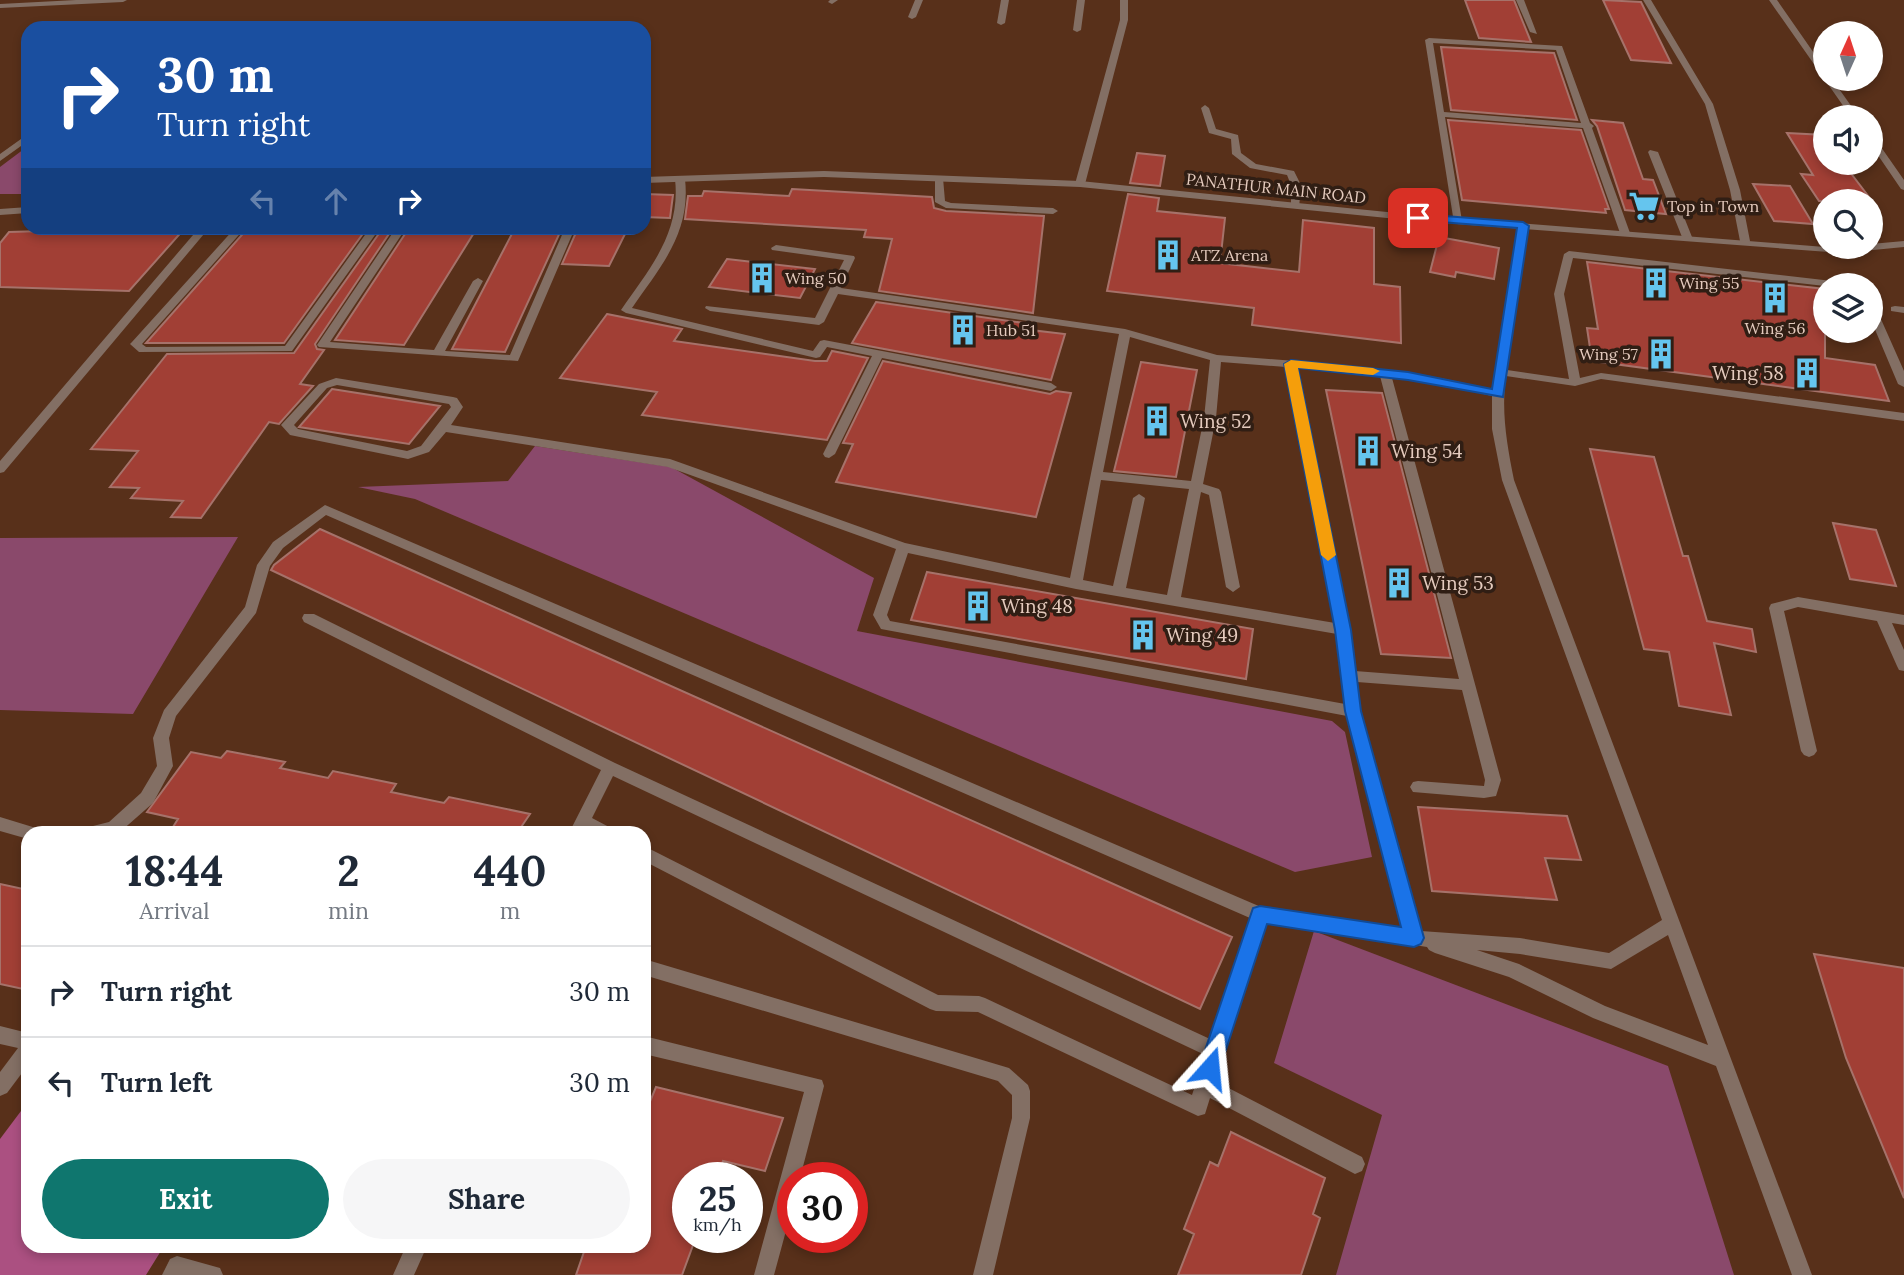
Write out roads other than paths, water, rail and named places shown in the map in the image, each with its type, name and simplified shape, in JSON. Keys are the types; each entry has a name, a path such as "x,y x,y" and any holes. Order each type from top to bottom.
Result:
{"street":[{"path":"0,6 123,0"},
{"path":"912,17 919,0"},
{"path":"1001,23 1005,0"},
{"path":"1077,30 1081,0"},
{"path":"1080,184 1124,20 1124,0"},
{"path":"1520,0 1534,32"},
{"path":"1647,0 1709,104 1735,190 1745,241"},
{"path":"1773,0 1813,57"},
{"path":"1457,221 1429,40 1559,48 1590,126 1625,233"},
{"path":"1205,108 1212,131 1234,137 1237,154 1253,166 1291,173 1296,185 1296,206"},
{"path":"1442,114 1590,126"},
{"path":"0,158 21,142"},
{"path":"1653,152 1687,237"},
{"path":"1883,156 1904,187"},
{"name":"PANATHUR MAIN ROAD","path":"651,180 824,174 1080,184 1457,221 1842,250 1904,244"},
{"path":"938,178 940,202 949,206 1053,211"},
{"path":"680,179 684,198 677,232 626,310 786,350 816,355 824,343 1051,387"},
{"path":"0,212 21,210"},
{"path":"1523,226 1498,394 1498,429 1508,480 1802,1275"},
{"path":"0,468 198,235"},
{"path":"234,235 136,344 143,350 288,349 370,235"},
{"path":"396,235 323,345 514,359 567,235"},
{"path":"710,309 819,322 850,258 776,248"},
{"path":"1575,383 1559,294 1569,254 1813,282"},
{"path":"438,353 478,281"},
{"path":"835,290 1125,332 1216,358 1385,373 1498,394"},
{"path":"1076,584 1125,332"},
{"path":"1883,336 1904,384"},
{"path":"829,454 878,355"},
{"path":"1173,601 1210,418 1216,358"},
{"path":"1291,364 1343,630 1353,711 1414,938"},
{"path":"1502,372 1575,383 1601,376 1904,416"},
{"path":"1385,373 1493,786 1491,791 1484,792 1418,787"},
{"path":"336,381 456,402 457,407 443,428 421,453 408,455 294,432 287,425 323,386 336,381"},
{"path":"443,428 670,463 903,547 1076,584 1343,630"},
{"path":"1096,475 1196,486 1215,492 1233,587"},
{"path":"1119,591 1139,498"},
{"path":"115,826 147,798 165,766 161,738 169,714 251,609 264,565 278,545 325,509 1260,914 1414,938 1520,946 1611,961 1673,923"},
{"path":"903,547 880,615 886,625 1353,711"},
{"path":"1809,751 1776,608 1798,603 1904,620"},
{"path":"1882,617 1904,666"},
{"path":"309,618 610,767 1215,1051"},
{"path":"1347,676 1468,685"},
{"path":"580,826 610,767"},
{"path":"0,824 21,830"},
{"path":"651,857 936,1003 979,1004 1198,1107 1260,914"},
{"path":"1414,938 1513,970 1599,1012 1723,1060"},
{"path":"651,969 1003,1074 1020,1091 1021,1118 983,1275"},
{"path":"0,1035 21,1040"},
{"path":"651,1047 815,1086 764,1275"},
{"path":"0,1087 21,1059"},
{"path":"1204,1085 1355,1164"},
{"path":"403,1275 414,1253"},
{"path":"172,1275 177,1266 213,1275"}],"place":[{"name":"Top in Town","path":"1644,206"},
{"name":"ATZ Arena","path":"1168,255"},
{"name":"Wing 50","path":"762,278"},
{"name":"Wing 55","path":"1656,283"},
{"name":"Wing 56","path":"1775,298"},
{"name":"Hub 51","path":"963,330"},
{"name":"Wing 57","path":"1661,354"},
{"name":"Wing 58","path":"1807,373"},
{"name":"Wing 52","path":"1157,421"},
{"name":"Wing 54","path":"1368,451"},
{"name":"Wing 53","path":"1399,583"},
{"name":"Wing 48","path":"978,606"},
{"name":"Wing 49","path":"1143,635"}]}
